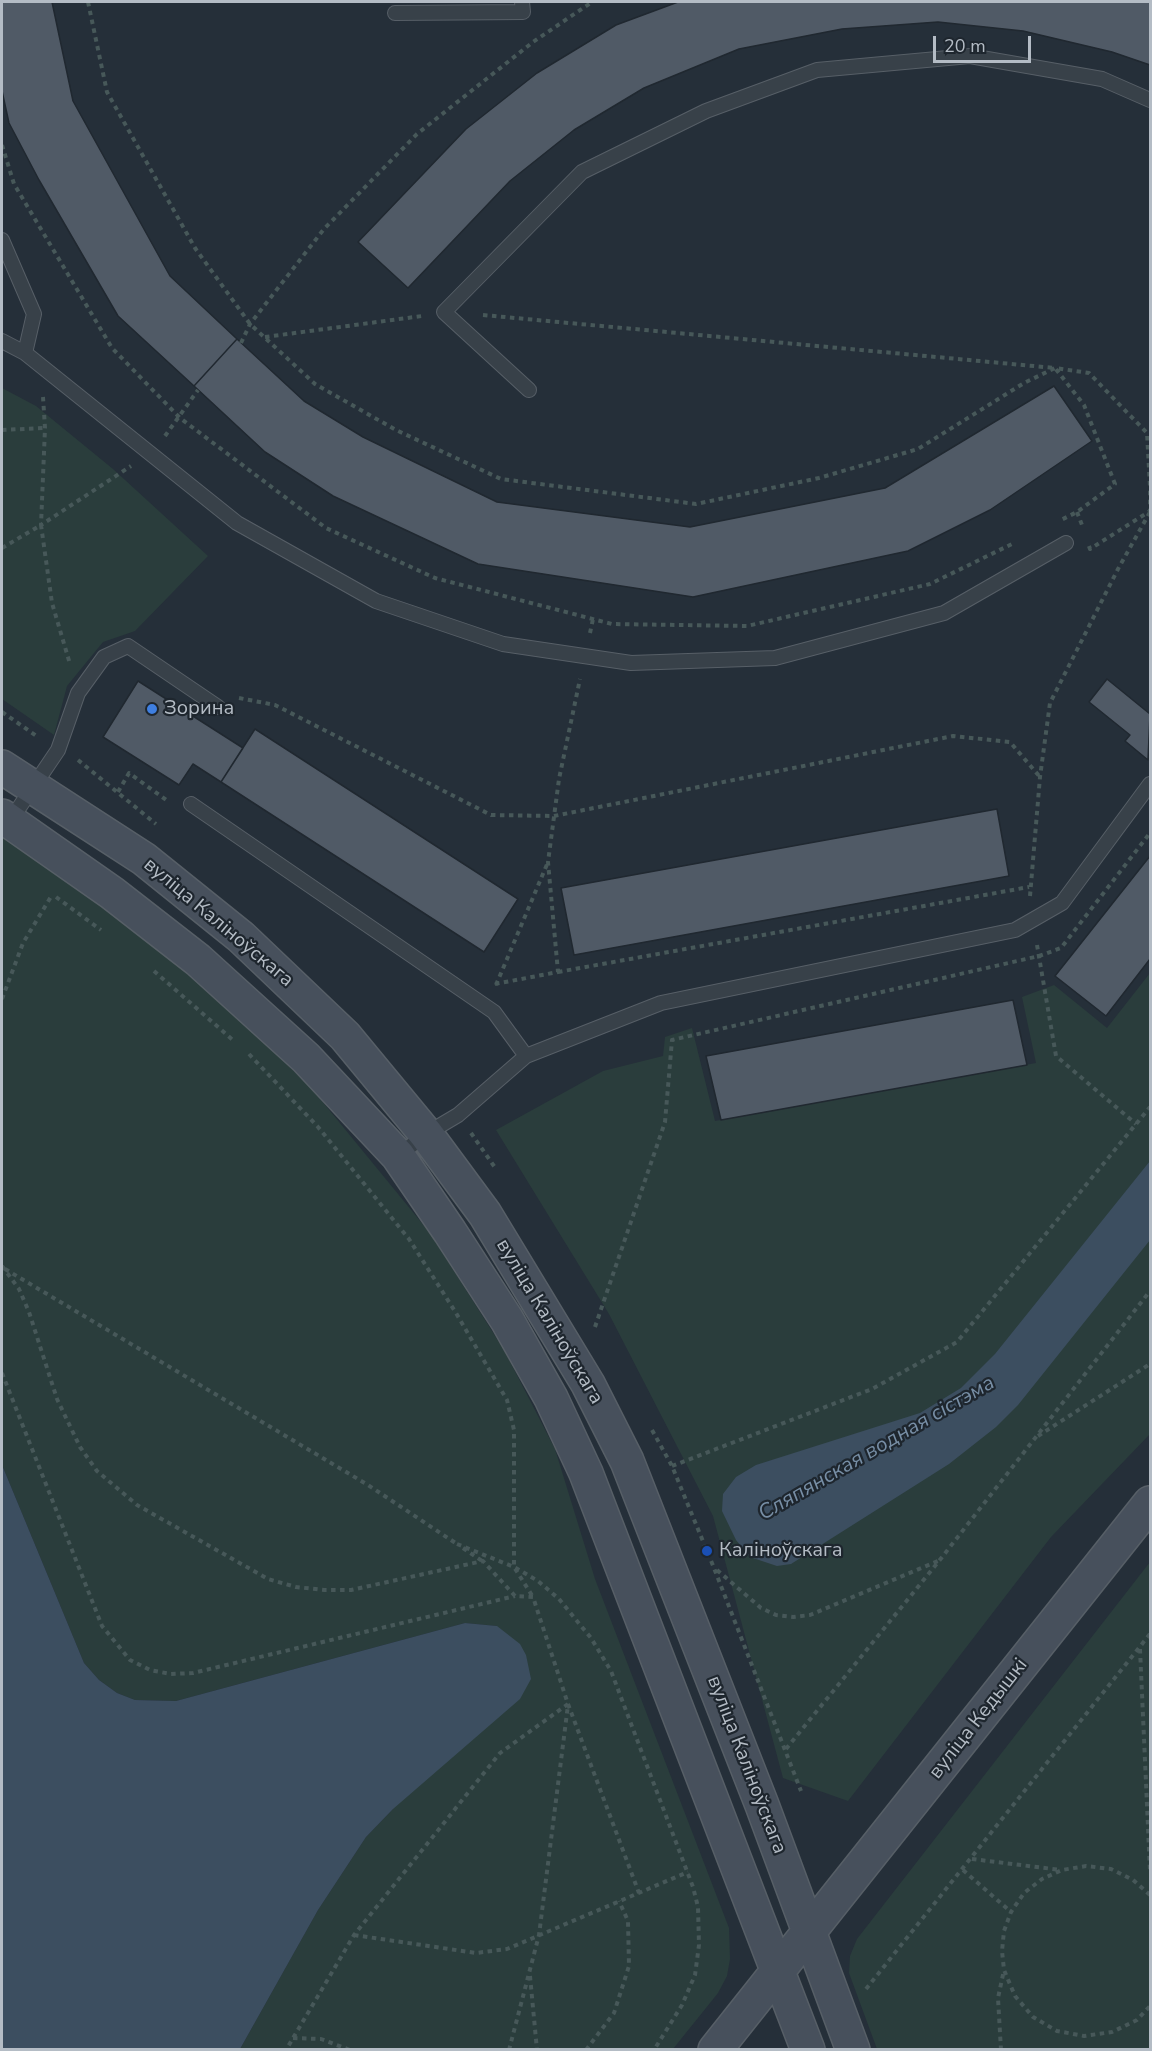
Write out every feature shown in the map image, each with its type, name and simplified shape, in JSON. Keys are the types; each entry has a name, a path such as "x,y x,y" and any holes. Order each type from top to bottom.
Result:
{"main road":[{"name":"вуліца Каліноўскага","path":"2,767 144,859 241,937 345,1036 426,1134 484,1214 545,1309 588,1384 627,1461 762,1805 808,1934 853,2049"},
{"name":"вуліца Каліноўскага","path":"6,818 112,893 198,960 306,1058 398,1156 507,1320 551,1398 576,1451 808,2049"},
{"name":"вуліца Кедышкі","path":"715,2049 1150,1503"}],"lane":[{"path":"395,13 523,12 522,2"},
{"path":"529,390 444,312 582,172 706,111 817,70 970,57 1102,79 1150,100"},
{"path":"2,240 34,314 25,353"},
{"path":"2,341 25,353 237,523 376,600 503,644 632,663 775,658 944,613 1066,543"},
{"path":"6,818 34,787 58,750 78,693 104,657 128,646 218,707"},
{"path":"398,1156 426,1134 458,1115 526,1056 661,1003 1015,930 1062,903 1150,784"},
{"path":"191,804 494,1012 526,1056"}],"path":[{"path":"88,2 107,92 195,248 250,324 315,384 396,430 501,479 696,504 819,478 918,449 1024,383 1055,368"},
{"path":"241,343 250,324 324,230 417,134 532,42 592,2"},
{"path":"2,145 14,184 112,348 180,418 326,528 435,578 612,624 747,626 930,584 1024,538"},
{"path":"265,337 444,312 1089,373 1147,433 1150,512 1050,703 1029,887 1056,1056 1136,1124"},
{"path":"25,353 42,394 45,428 41,525 52,603"},
{"path":"1055,368 1084,405 1115,484 1077,512 1056,522"},
{"path":"2,548 151,453 180,418 198,390"},
{"path":"2,430 45,428"},
{"path":"1090,549 1150,512"},
{"path":"192,689 275,705 491,815 554,816 953,736 1010,742 1040,777"},
{"path":"558,972 548,862 575,703"},
{"path":"118,792 129,773 169,803 191,804"},
{"path":"595,1327 665,1122 672,1040 1039,956 1061,948 1150,833"},
{"path":"494,1012 496,984 548,862"},
{"path":"486,978 496,984 1029,887"},
{"path":"44,889 108,934"},
{"path":"2,999 23,943 52,895"},
{"path":"152,969 235,1042"},
{"path":"243,1049 318,1127 409,1239 456,1312 507,1400 514,1430 514,1567 533,1597 568,1704 639,1893"},
{"path":"672,1466 872,1389 957,1342 1150,1107"},
{"path":"2,1267 368,1485 483,1562 515,1596"},
{"path":"2,1267 18,1289 29,1312 57,1399 81,1447 97,1471 137,1504 268,1579 296,1587 351,1590 483,1562"},
{"path":"785,1749 939,1561 1150,1291"},
{"path":"1035,1438 1150,1364"},
{"path":"2,1373 102,1626 130,1660 150,1670 171,1674 194,1673 515,1596 533,1597"},
{"path":"697,1527 801,1791"},
{"path":"457,1544 514,1567 538,1581 559,1599 591,1638 611,1671 688,1872 698,1907 699,1945 695,1975 682,2005 654,2049"},
{"path":"714,1568 732,1586 761,1608 777,1615 793,1617 810,1615 939,1561"},
{"path":"867,1998 865,1990 1150,1634"},
{"path":"1139,1648 1150,1872"},
{"path":"285,2049 354,1935 500,1752 568,1704"},
{"path":"509,2049 539,1935 568,1704"},
{"path":"972,1858 1062,1870"},
{"path":"1150,1895 1133,1880 1111,1869 1086,1866 1062,1870 1042,1879 1024,1893 1011,1912 1004,1931 1002,1951 1004,1970 1015,1996 1033,2017 1057,2031 1084,2036 1112,2032 1137,2020 1150,2006"},
{"path":"963,1870 1011,1912"},
{"path":"354,1935 476,1953 507,1949 688,1872"},
{"path":"586,2049 614,2013 629,1966 628,1921 619,1901"},
{"path":"1000,2049 998,1998 1004,1970"},
{"path":"530,1971 537,2049"},
{"path":"293,2038 321,2039 350,2049"}],"green space":[{"path":"2,388 36,406 113,469 208,556 135,631 103,642 67,686 54,735 2,699"},
{"path":"2,834 64,876 177,963 237,1015 312,1089 430,1233 504,1350 555,1449 595,1579 729,1928 730,1959 727,1976 718,1993 673,2049 240,2049 318,1910 366,1837 393,1809 497,1626 465,1623 176,1701 135,1700 117,1693 99,1680 84,1663 2,1465"},
{"path":"1150,973 1150,1434 1051,1537 848,1801 783,1778 713,1516 609,1314 496,1130 603,1071 663,1056 665,1037 692,1028 715,1121 1036,1063 1022,997 1054,985 1107,1028"},
{"path":"1150,1562 1150,2049 877,2049 849,1973 850,1956 857,1939"}],"water":[{"name":"Сляпянская водная сістэма","path":"1150,1161 1150,1240 1018,1405 996,1427 949,1464 791,1564 777,1566 750,1557 736,1540 722,1511 723,1494 736,1477 756,1465 920,1413 961,1388 995,1354"},
{"path":"2,1465 84,1663 99,1680 117,1693 135,1700 176,1701 465,1623 497,1626 520,1644 526,1655 531,1679 520,1699 393,1809 366,1837 318,1910 240,2049 2,2049"}],"building":[{"path":"2,2 52,2 73,101 170,276 237,339 194,386 118,316 39,180 9,123 2,91"},
{"path":"678,2 1150,2 1150,65 1112,52 1023,31 938,22 842,29 739,49 644,88 574,130 510,181 408,288 358,242 466,129 537,73 616,25"},
{"path":"237,339 304,401 363,437 497,502 690,527 885,488 1054,386 1092,441 990,510 908,551 693,597 478,564 333,496 265,452 194,386"},
{"path":"1107,679 1150,714 1148,760 1125,741 1130,735 1089,702"},
{"name":"Зорина","path":"138,681 243,748 221,782 193,764 179,785 103,737"},
{"path":"255,729 518,899 484,952 221,782"},
{"path":"997,809 1009,876 574,955 561,888"},
{"path":"1150,856 1150,959 1106,1016 1055,976"},
{"path":"1013,1000 1027,1065 721,1120 706,1056"}],"place":[{"name":"Зорина","path":"152,709"},
{"name":"Каліноўскага","path":"707,1551"}]}
